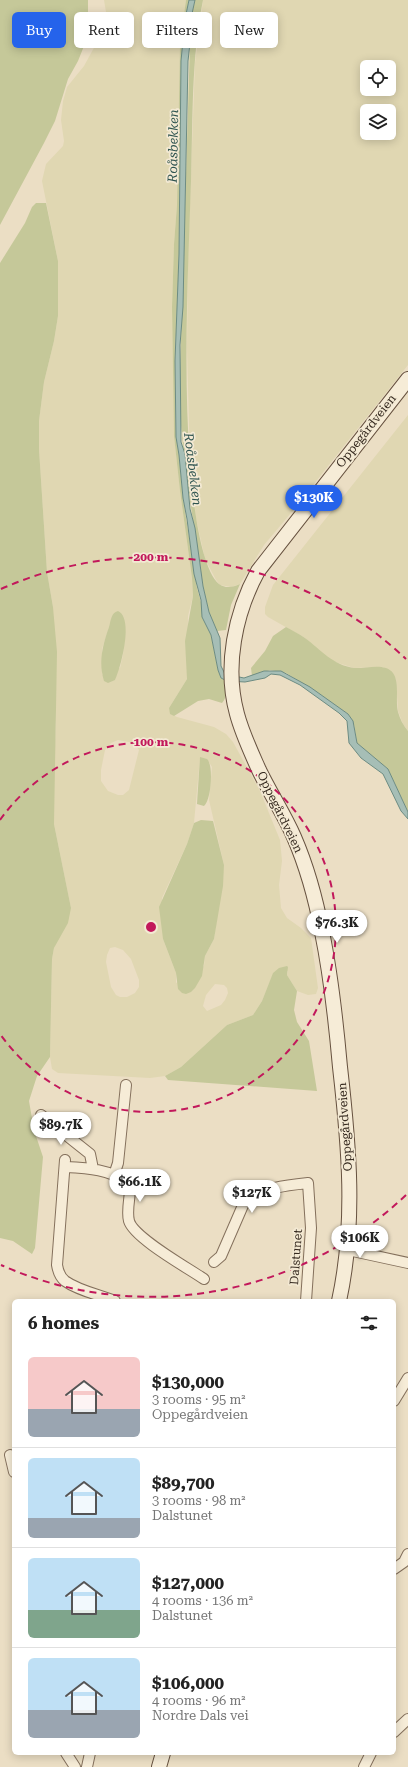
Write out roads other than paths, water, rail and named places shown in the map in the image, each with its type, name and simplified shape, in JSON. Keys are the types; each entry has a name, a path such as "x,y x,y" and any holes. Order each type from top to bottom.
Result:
{"main road":[{"name":"Oppegårdveien","path":"339,1299 348,1250 350,1213 344,1101 322,932 309,878 294,838 249,748 236,713 233,695 234,646 242,606 258,571 408,379"},
{"path":"159,1767 163,1755"}],"street":[{"path":"114,1175 118,1163 126,1085"},
{"path":"41,1115 90,1154 93,1169"},
{"path":"110,1299 65,1281 59,1274 56,1265 65,1164 93,1169 114,1175 130,1184 128,1219 132,1228 143,1239 204,1279"},
{"name":"Dalstunet","path":"214,1262 221,1256 244,1203 249,1198 284,1186 308,1183 312,1228 306,1299"},
{"path":"348,1250 408,1263"},
{"path":"396,1398 408,1378"},
{"path":"10,1455 12,1464"},
{"path":"396,1568 404,1562 408,1554"},
{"path":"396,1730 408,1719"},
{"path":"67,1755 75,1767"},
{"path":"87,1767 90,1755"},
{"path":"364,1767 370,1755"}],"water":[{"path":"189,0 195,0 192,12 186,12"},
{"path":"182,48 189,48 183,307 180,345 181,442 185,454 190,509 195,528 203,586 209,612 220,638 221,666 225,674 244,678 264,671 281,671 310,687 348,714 353,721 357,743 388,769 408,812 408,819 401,811 383,774 361,758 349,743 347,721 339,713 300,685 280,675 271,674 265,678 245,682 227,681 221,678 211,635 202,617 201,600 194,574 183,498 176,437 175,361 179,254"}],"water label":[{"name":"Roåsbekken","path":"173,146"},
{"name":"Roåsbekken","path":"193,469"}]}
